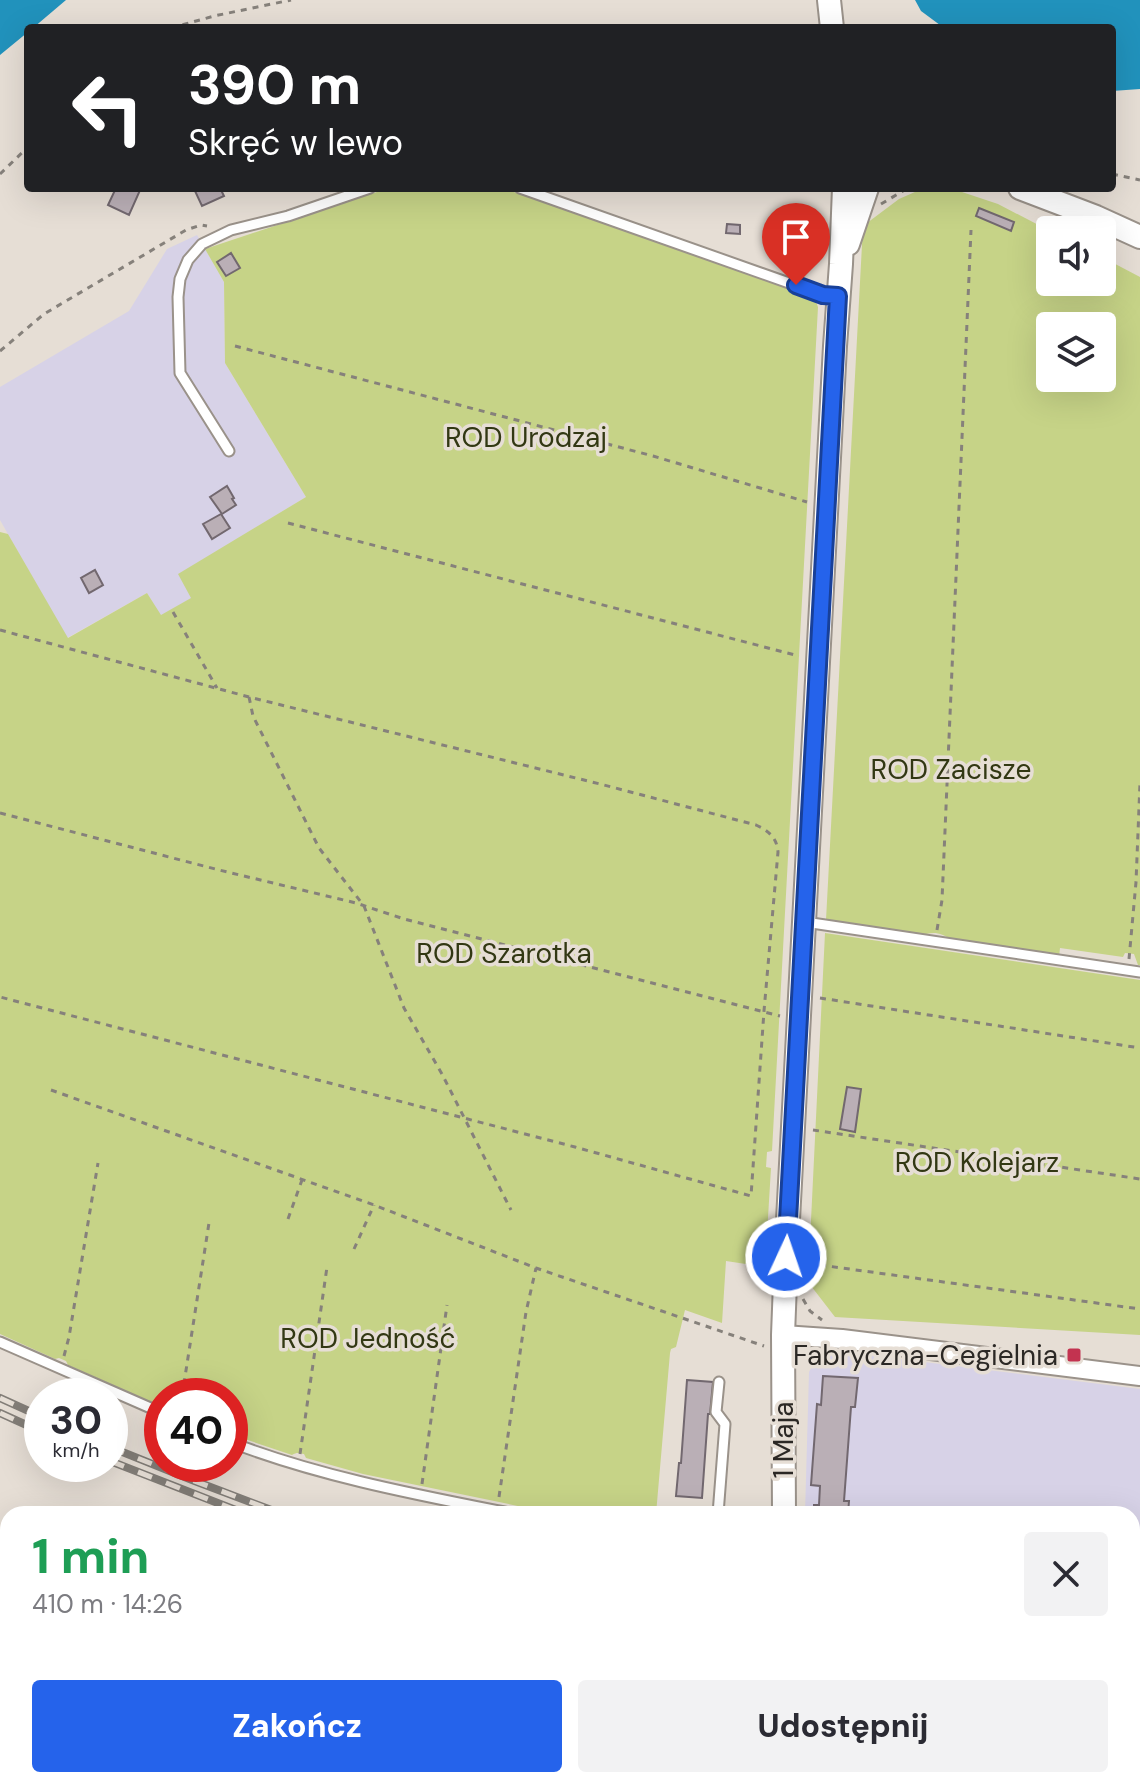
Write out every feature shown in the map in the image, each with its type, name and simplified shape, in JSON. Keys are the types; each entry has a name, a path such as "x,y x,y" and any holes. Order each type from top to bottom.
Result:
{"street":[{"name":"1 Maja","path":"784,1506 783,1344 844,192"},
{"path":"1030,192 1140,237"},
{"name":"1 Maja","path":"841,264 872,197"},
{"path":"783,1344 842,1339 1140,1376"}],"lane":[{"path":"229,451 180,373 178,297 180,279 188,260 202,244 231,230 288,216 358,192"},
{"path":"531,192 823,295 838,296"},
{"path":"805,922 1140,972"},
{"path":"0,1342 144,1405"},
{"path":"719,1382 716,1412 725,1424 719,1506"},
{"path":"248,1448 298,1465 473,1506"}],"path":[{"path":"185,24 291,0"},
{"path":"0,174 24,151"},
{"path":"1116,175 1140,180"},
{"path":"872,197 892,192"},
{"path":"0,351 44,314 186,230 201,225 231,230"},
{"path":"935,942 942,900 971,230"},
{"path":"235,346 653,456 827,506"},
{"path":"288,523 818,661"},
{"path":"173,612 217,688"},
{"path":"0,630 249,697 756,825 773,836 778,852 751,1196 0,997"},
{"path":"249,697 253,716 319,848 364,906 404,1008 442,1074 511,1210"},
{"path":"1128,971 1140,783"},
{"path":"0,813 781,1017 800,1019"},
{"path":"801,995 1140,1048"},
{"path":"51,1090 374,1205 536,1268 783,1344"},
{"path":"793,1127 1140,1179"},
{"path":"59,1369 69,1337 98,1163"},
{"path":"288,1219 302,1180"},
{"path":"354,1249 374,1205"},
{"path":"185,1378 209,1223"},
{"path":"820,1265 1140,1309"},
{"path":"298,1465 327,1267"},
{"path":"498,1506 526,1312 536,1268"},
{"path":"421,1495 447,1305"}],"shaded area":[{"path":"197,235 224,282 225,363 306,497 179,574 192,598 161,616 147,593 67,638 0,520 0,387 129,311 167,249"},
{"path":"844,1352 1140,1389 1140,1506 805,1506 809,1372 815,1361"}],"green space":[{"path":"377,192 514,192 813,294 818,307 772,1151 767,1152 766,1167 771,1168 765,1267 726,1261 722,1323 685,1310 676,1347 670,1353 657,1506 518,1506 363,1474 306,1458 304,1454 292,1455 248,1440 248,1378 144,1378 144,1399 128,1392 128,1378 97,1378 68,1365 66,1361 0,1334 0,532 8,534 68,638 147,593 161,615 191,598 178,574 306,497 225,363 224,282 205,249"},
{"name":"ROD Zacisze","path":"915,192 962,192 998,204 1036,224 1036,296 1116,296 1116,264 1140,277 1140,965 1134,954 1125,953 1123,957 1060,948 1059,957 952,940 936,933 920,936 826,920 863,226 899,199"},
{"name":"ROD Kolejarz","path":"825,933 1140,980 1140,1335 835,1317 808,1282"}],"water":[{"path":"0,0 66,0 38,24 24,24 24,35 0,55"},
{"path":"915,0 1140,0 1140,89 1116,91 1116,24 939,24 921,11"}],"building":[{"path":"114,192 139,192 129,215 108,205"},
{"path":"195,192 222,192 224,196 202,206"},
{"path":"979,208 1014,222 1011,231 976,216"},
{"path":"780,216 808,217 807,237 779,236"},
{"path":"727,224 740,225 740,234 726,233"},
{"path":"231,253 240,268 226,276 217,262"},
{"path":"227,486 236,505 222,514 210,497"},
{"path":"221,514 230,528 212,539 203,524"},
{"path":"95,570 103,585 89,593 81,578"},
{"path":"847,1087 861,1089 855,1132 840,1129"},
{"path":"823,1376 858,1378 855,1407 851,1407 844,1501 849,1501 849,1506 814,1506 819,1505 820,1486 811,1485 817,1404 821,1405"},
{"path":"687,1380 713,1382 702,1498 676,1496"}],"railway":[{"path":"0,1398 24,1409"},
{"path":"0,1413 24,1424"},
{"path":"128,1454 261,1506"},
{"path":"128,1468 225,1506"}],"place":[{"name":"Fabryczna-Cegielnia","path":"1074,1355"}],"route":[{"path":"786,1257 838,296 823,295 796,285"}],"park label":[{"name":"ROD Urodzaj","path":"526,437"},
{"name":"ROD Szarotka","path":"504,953"},
{"name":"ROD Jedność","path":"368,1338"}]}
